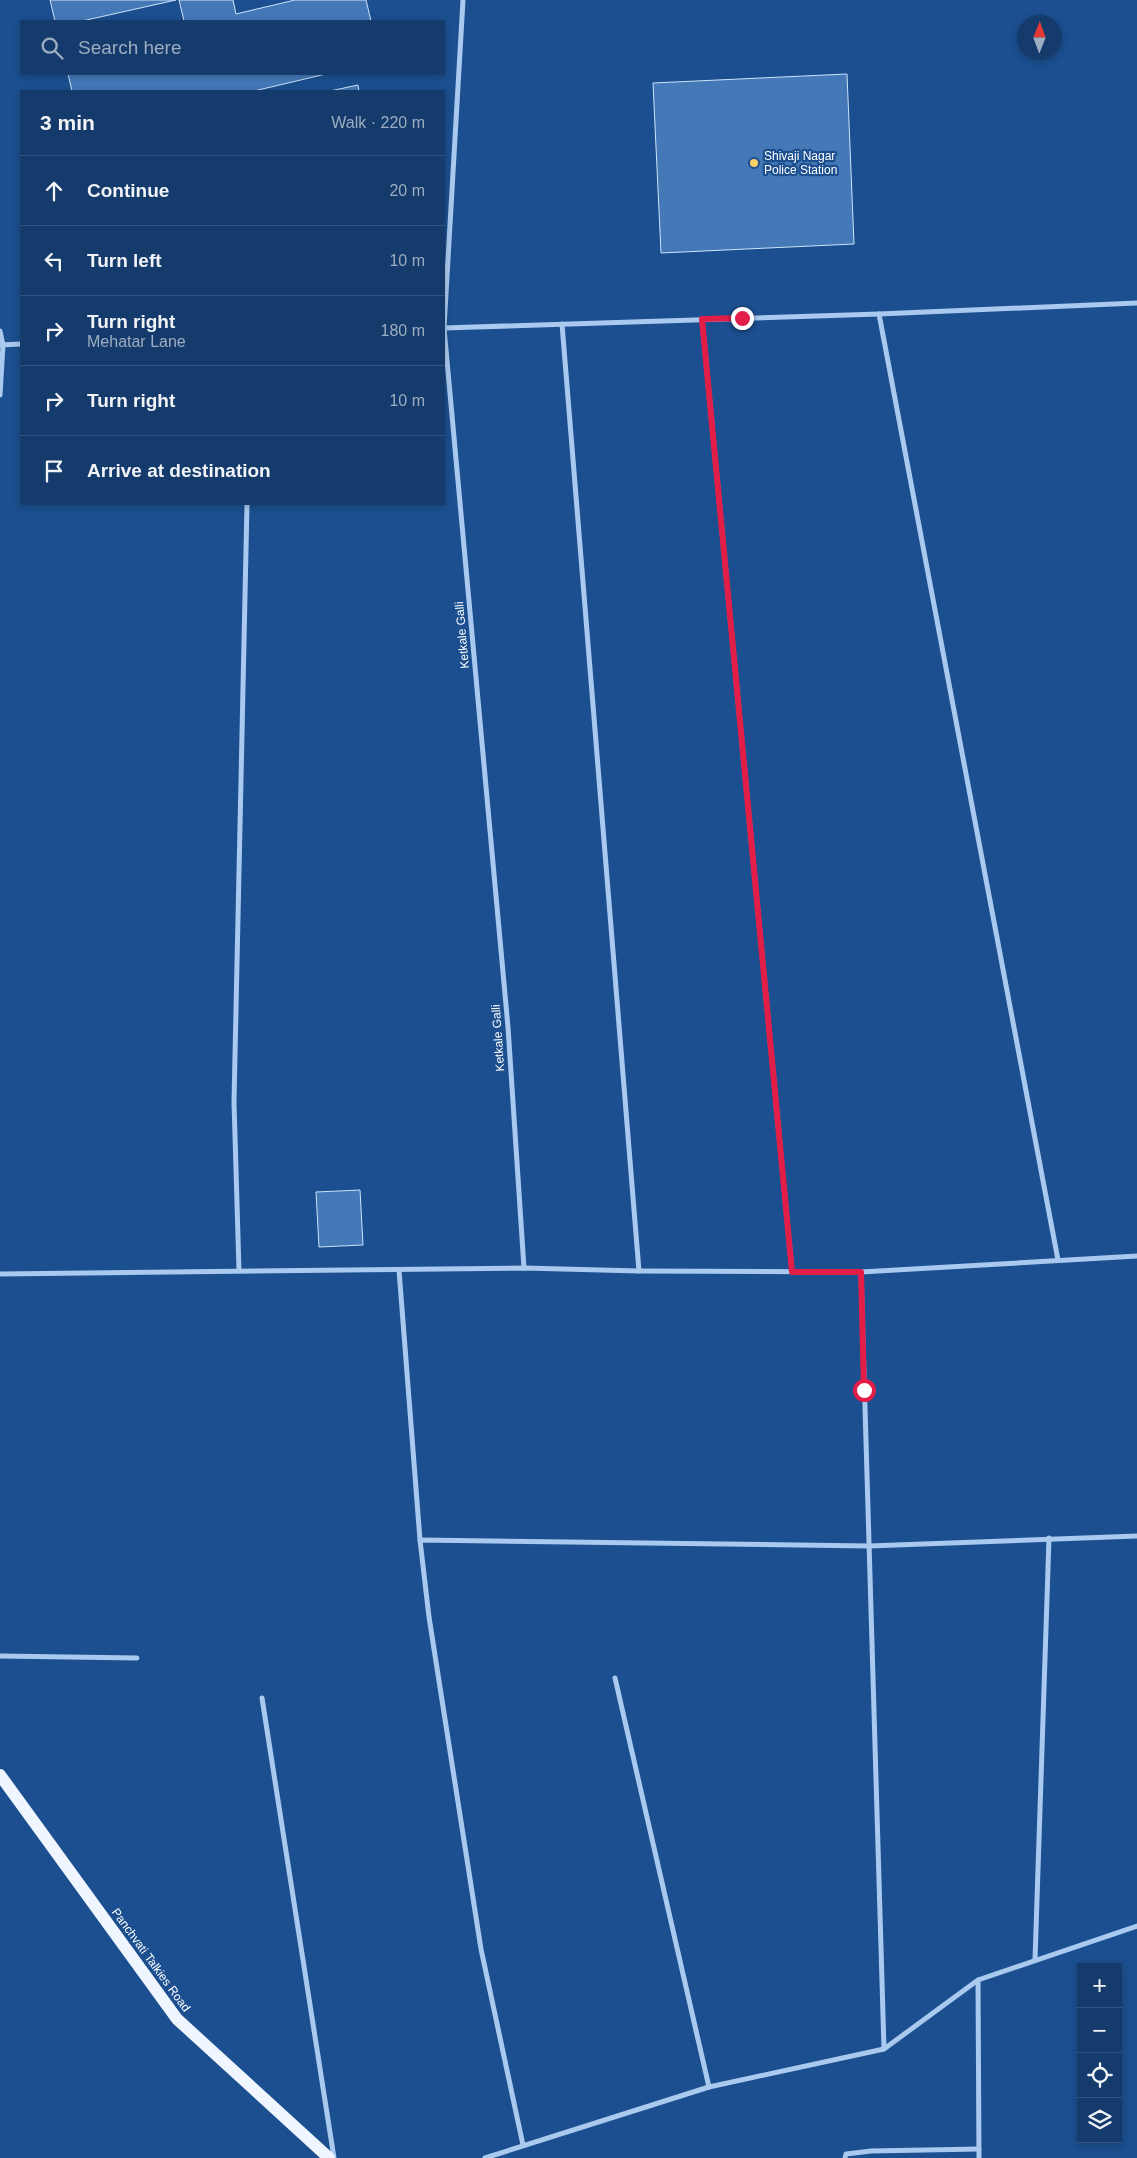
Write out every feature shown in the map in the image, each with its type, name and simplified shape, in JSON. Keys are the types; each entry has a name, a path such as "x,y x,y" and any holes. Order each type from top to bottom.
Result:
{"main road":[{"name":"Panchvati Talkies Road","path":"0,1775 177,2019 329,2158"}],"street":[{"name":"Ketkale Galli","path":"445,311 463,0"},
{"path":"445,328 879,314 1137,303"},
{"path":"879,314 1058,1260"},
{"path":"702,319 792,1272"},
{"path":"562,324 639,1271"},
{"path":"0,331 2,345 0,395"},
{"name":"Ketkale Galli","path":"445,339 508,1027 524,1268"},
{"path":"2,345 20,344"},
{"path":"239,1271 234,1102 247,505"},
{"path":"0,1274 524,1268 639,1271 861,1272 1137,1256"},
{"path":"399,1270 420,1540 429,1617 481,1949 523,2145"},
{"path":"861,1272 884,2050"},
{"path":"420,1540 869,1546 1137,1536"},
{"path":"1035,1960 1049,1538"},
{"path":"0,1656 138,1658"},
{"path":"614,1678 709,2087"},
{"path":"262,1698 334,2158"},
{"path":"485,2158 709,2087 884,2050 978,1980 1137,1926"},
{"path":"978,1980 979,2158"},
{"path":"845,2158 846,2154 871,2151 979,2149"}],"building":[{"path":"50,0 176,0 86,20 55,20"},
{"path":"179,0 233,0 236,14 295,0 366,0 371,20 184,20"},
{"name":"Shivaji Nagar Police Station","path":"847,74 854,244 661,253 653,83"},
{"path":"68,75 322,75 258,90 72,90"},
{"path":"358,85 359,90 335,90"},
{"path":"360,1190 363,1245 319,1247 316,1192"}],"place":[{"name":"Shivaji Nagar Police Station","path":"754,163"}],"route":[{"path":"742,318 702,319 792,1272 861,1272 864,1390"}]}
